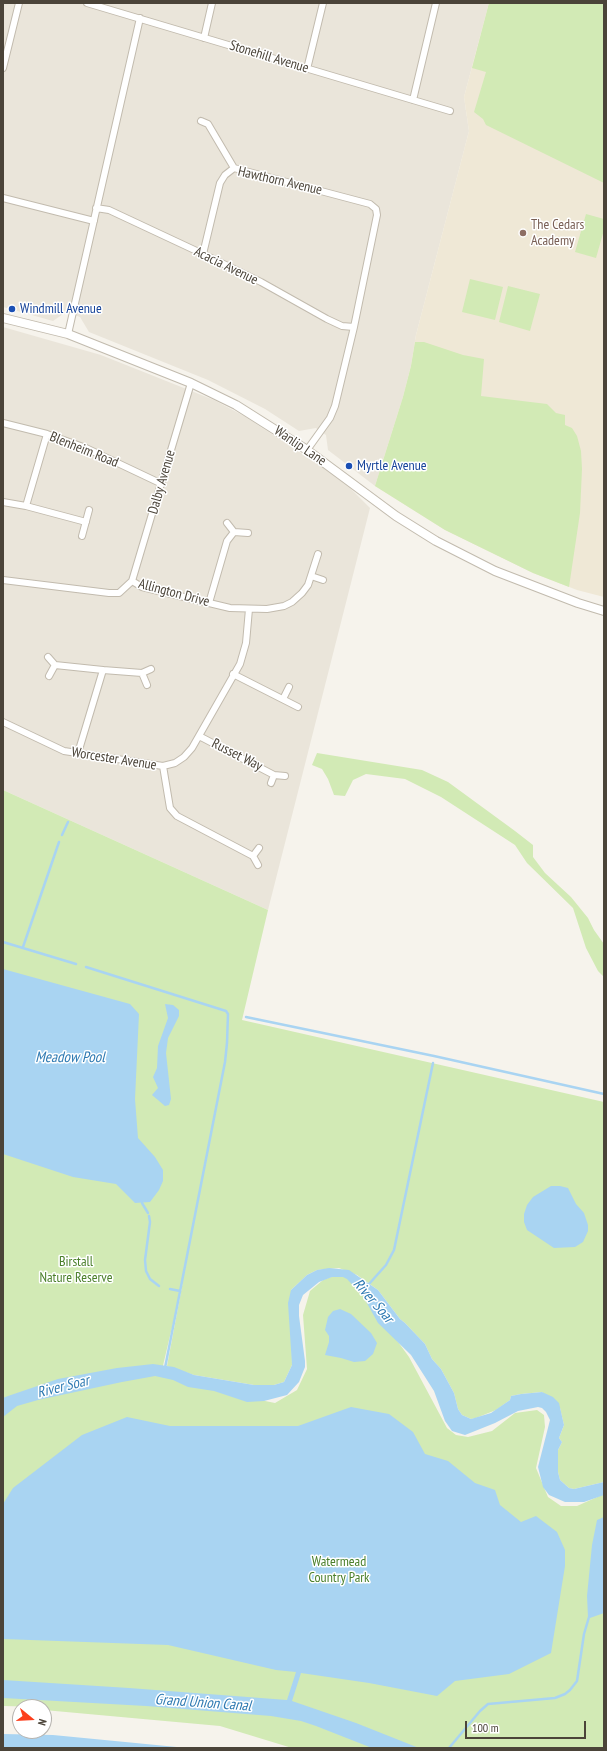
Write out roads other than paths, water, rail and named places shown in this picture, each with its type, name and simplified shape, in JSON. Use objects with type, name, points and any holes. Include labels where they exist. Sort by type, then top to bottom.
[{"type":"street","points":[[3,68],[19,3]]},
{"type":"street","name":"Stonehill Avenue","points":[[87,3],[104,5],[204,38],[450,111]]},
{"type":"street","points":[[204,38],[212,3]]},
{"type":"street","points":[[307,69],[323,3]]},
{"type":"street","points":[[413,100],[436,3]]},
{"type":"street","points":[[68,334],[140,18]]},
{"type":"street","points":[[201,121],[211,124],[234,168]]},
{"type":"street","name":"Hawthorn Avenue","points":[[203,254],[220,183],[225,175],[234,168],[370,204],[376,209],[377,215],[354,327]]},
{"type":"street","points":[[3,198],[94,221]]},
{"type":"street","name":"Acacia Avenue","points":[[96,208],[109,210],[203,254],[261,282],[342,326],[354,327]]},
{"type":"street","name":"Wanlip Lane","points":[[3,318],[68,334],[191,383],[236,405],[307,450],[396,516],[447,547],[495,570],[578,603],[604,611]]},
{"type":"street","points":[[307,450],[330,418],[335,406],[354,327]]},
{"type":"street","name":"Dalby Avenue","points":[[132,581],[191,383]]},
{"type":"street","name":"Blenheim Road","points":[[3,423],[47,434],[86,448],[162,484]]},
{"type":"street","points":[[26,506],[47,434]]},
{"type":"street","points":[[3,502],[26,506],[86,522]]},
{"type":"street","points":[[82,536],[89,510]]},
{"type":"street","points":[[227,523],[234,532],[248,533]]},
{"type":"street","points":[[209,603],[227,541],[234,532]]},
{"type":"street","name":"Allington Drive","points":[[3,580],[110,593],[119,592],[132,581],[142,587],[209,603],[249,609],[284,606],[292,602],[308,585],[318,554]]},
{"type":"street","points":[[311,576],[323,580]]},
{"type":"street","name":"Worcester Avenue","points":[[3,722],[56,748],[78,753],[163,766],[175,763],[184,757],[192,748],[240,664],[249,626],[249,609]]},
{"type":"street","points":[[48,657],[55,665],[142,673],[151,670]]},
{"type":"street","points":[[49,676],[55,665]]},
{"type":"street","points":[[78,753],[103,670]]},
{"type":"street","points":[[142,673],[147,685]]},
{"type":"street","points":[[233,674],[298,707]]},
{"type":"street","points":[[283,699],[289,688]]},
{"type":"street","name":"Russet Way","points":[[199,736],[274,775],[285,776]]},
{"type":"street","points":[[163,766],[170,808],[176,816],[253,856],[258,865]]},
{"type":"street","name":"Russet Way","points":[[271,784],[274,775]]},
{"type":"street","points":[[253,856],[259,848]]},
{"type":"water","name":"Meadow Pool","points":[[3,969],[130,1004],[139,1014],[135,1099],[138,1138],[155,1157],[163,1170],[163,1181],[159,1190],[150,1202],[135,1203],[116,1184],[73,1177],[3,1154]]},
{"type":"water","points":[[165,1004],[173,1005],[179,1010],[179,1016],[168,1038],[166,1053],[171,1099],[169,1105],[165,1106],[152,1095],[158,1088],[153,1077],[157,1068],[158,1046],[168,1018]]},
{"type":"water","points":[[551,1186],[568,1188],[576,1204],[584,1213],[588,1225],[588,1231],[583,1242],[575,1247],[554,1248],[527,1230],[524,1222],[524,1214],[527,1205],[533,1197]]},
{"type":"water","name":"River Soar","points":[[329,1268],[349,1270],[378,1290],[400,1319],[425,1344],[432,1359],[441,1369],[454,1393],[458,1409],[462,1415],[471,1419],[491,1413],[510,1400],[511,1396],[521,1394],[542,1392],[553,1397],[559,1403],[564,1425],[559,1438],[562,1442],[558,1450],[558,1472],[560,1480],[569,1488],[574,1489],[604,1482],[604,1495],[584,1502],[565,1502],[549,1495],[543,1487],[538,1467],[550,1420],[542,1408],[538,1407],[518,1411],[495,1423],[465,1435],[452,1431],[445,1421],[434,1391],[411,1355],[378,1323],[363,1296],[347,1279],[343,1277],[332,1277],[319,1282],[303,1295],[299,1305],[299,1316],[305,1367],[299,1382],[287,1395],[264,1401],[247,1402],[214,1391],[188,1387],[173,1380],[155,1376],[38,1400],[17,1406],[3,1417],[3,1398],[58,1379],[117,1368],[153,1364],[174,1367],[194,1375],[254,1385],[274,1385],[284,1382],[292,1365],[288,1303],[291,1290],[307,1275],[317,1270]]},
{"type":"water","points":[[340,1309],[351,1314],[371,1333],[377,1343],[373,1354],[365,1361],[354,1362],[325,1355],[329,1342],[329,1336],[325,1330],[328,1317],[333,1311]]},
{"type":"water","name":"Grand Union Canal","points":[[351,1407],[389,1414],[413,1432],[425,1454],[448,1461],[475,1483],[495,1490],[500,1505],[521,1522],[536,1516],[557,1532],[565,1550],[565,1566],[551,1653],[509,1674],[455,1681],[437,1696],[369,1683],[301,1673],[292,1701],[356,1723],[419,1748],[372,1748],[301,1721],[271,1716],[146,1706],[52,1701],[52,1699],[3,1698],[3,1680],[287,1700],[296,1672],[276,1670],[168,1645],[3,1639],[3,1504],[13,1488],[82,1435],[127,1417],[170,1426],[298,1426]]},
{"type":"water","points":[[604,1517],[604,1613],[590,1618],[588,1617],[587,1596],[592,1545],[597,1520]]},
{"type":"water","points":[[3,1734],[12,1734],[12,1739],[52,1739],[53,1735],[187,1748],[3,1748]]},
{"type":"waterway","points":[[62,835],[68,822]]},
{"type":"waterway","points":[[23,947],[59,842]]},
{"type":"waterway","points":[[3,942],[76,964]]},
{"type":"waterway","points":[[86,967],[226,1011],[228,1014],[225,1062],[165,1368]]},
{"type":"waterway","points":[[246,1017],[434,1056],[604,1094]]},
{"type":"waterway","name":"River Soar","points":[[369,1284],[386,1265],[394,1250],[433,1063]]},
{"type":"waterway","points":[[142,1203],[148,1213]]},
{"type":"waterway","points":[[149,1216],[150,1222],[145,1260],[146,1271],[150,1279],[159,1286]]},
{"type":"waterway","points":[[170,1289],[180,1291]]},
{"type":"waterway","points":[[449,1748],[480,1711],[488,1704],[555,1698],[570,1690],[577,1681],[584,1634],[589,1617]]},
{"type":"place","name":"The Cedars Academy","points":[[523,233]]},
{"type":"place","name":"Windmill Avenue","points":[[12,309]]},
{"type":"place","name":"Myrtle Avenue","points":[[349,466]]},
{"type":"park label","name":"Birstall Nature Reserve","points":[[76,1270]]},
{"type":"park label","name":"Watermead Country Park","points":[[339,1570]]}]
